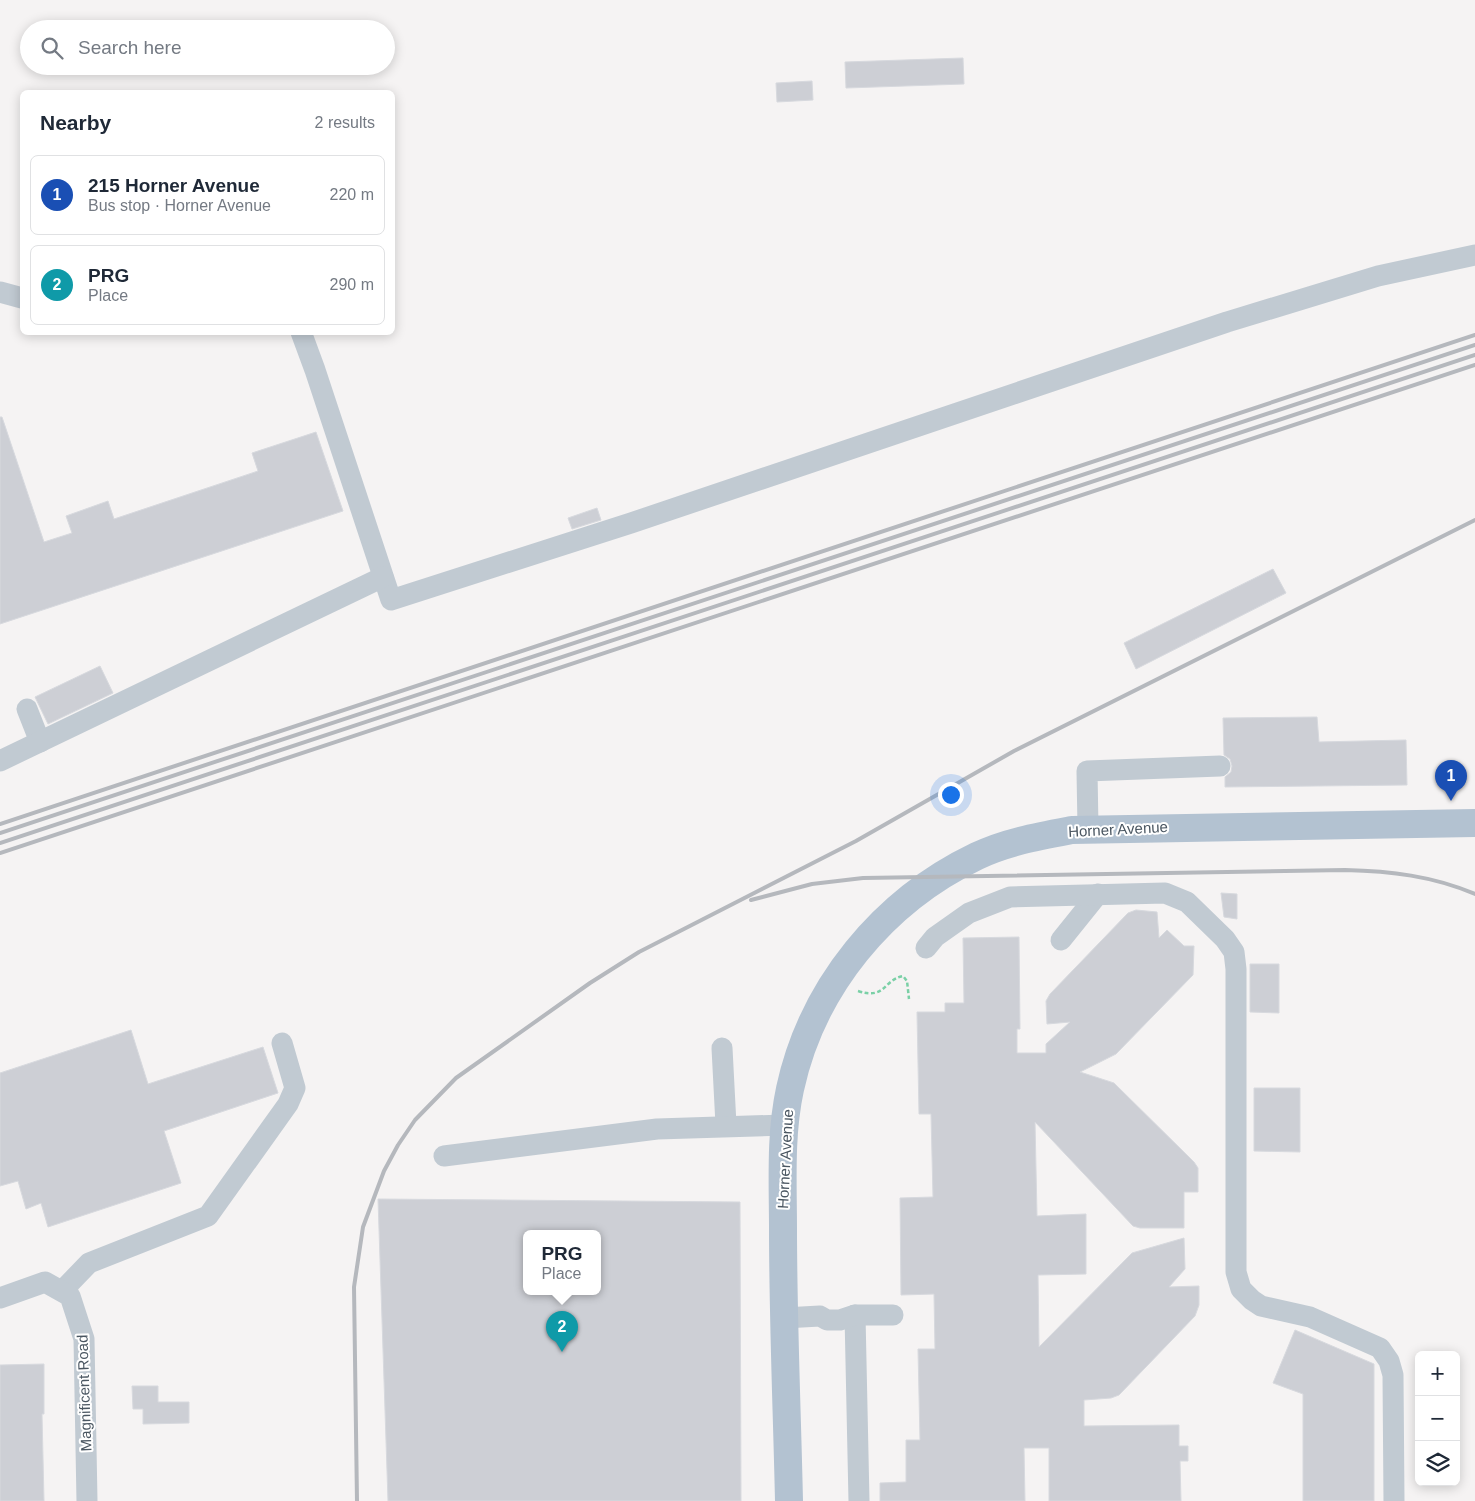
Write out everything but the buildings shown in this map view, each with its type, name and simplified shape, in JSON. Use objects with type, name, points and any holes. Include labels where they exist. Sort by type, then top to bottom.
[{"type":"main road","name":"Horner Avenue","points":[[789,1501],[784,1318],[784,1125],[790,1089],[808,1031],[825,997],[846,965],[891,913],[915,893],[978,856],[1012,843],[1046,834],[1088,828],[1475,823]]},
{"type":"street","points":[[302,335],[391,600],[659,514],[1228,322],[1378,276],[1475,255]]},
{"type":"street","points":[[0,292],[20,297]]},
{"type":"street","points":[[0,761],[383,577]]},
{"type":"street","points":[[27,709],[40,742]]},
{"type":"street","points":[[1088,828],[1087,771],[1220,766]]},
{"type":"street","points":[[926,948],[934,937],[969,913],[1010,897],[1098,894],[1165,893],[1187,902],[1225,939],[1234,952],[1236,1272],[1240,1289],[1261,1306],[1310,1317],[1380,1348],[1389,1361],[1393,1375],[1394,1501]]},
{"type":"street","points":[[1061,940],[1098,894]]},
{"type":"street","points":[[0,1298],[45,1282],[63,1290],[88,1263],[208,1216],[288,1104],[295,1088],[282,1043]]},
{"type":"street","points":[[722,1048],[726,1126]]},
{"type":"street","points":[[444,1156],[657,1129],[784,1125]]},
{"type":"street","name":"Magnificent Road","points":[[63,1290],[70,1296],[84,1339],[87,1501]]},
{"type":"street","points":[[853,1315],[859,1501]]},
{"type":"street","points":[[784,1318],[820,1316],[827,1320],[840,1320],[853,1315],[893,1315]]},
{"type":"path","points":[[858,991],[875,994],[884,990],[894,978],[903,976],[907,981],[909,999]]},
{"type":"railway","points":[[0,824],[1475,335]]},
{"type":"railway","points":[[0,833],[1475,345]]},
{"type":"railway","points":[[0,843],[1475,355]]},
{"type":"railway","points":[[0,853],[1475,365]]},
{"type":"railway","points":[[357,1501],[354,1287],[363,1227],[384,1171],[398,1145],[415,1120],[456,1078],[590,983],[639,952],[856,841],[1014,751],[1475,520]]},
{"type":"railway","points":[[751,900],[812,884],[863,878],[1345,870],[1411,876],[1443,883],[1475,894]]},
{"type":"place","name":"215 Horner Avenue","points":[[1451,801]]},
{"type":"place","name":"PRG","points":[[562,1352]]}]
